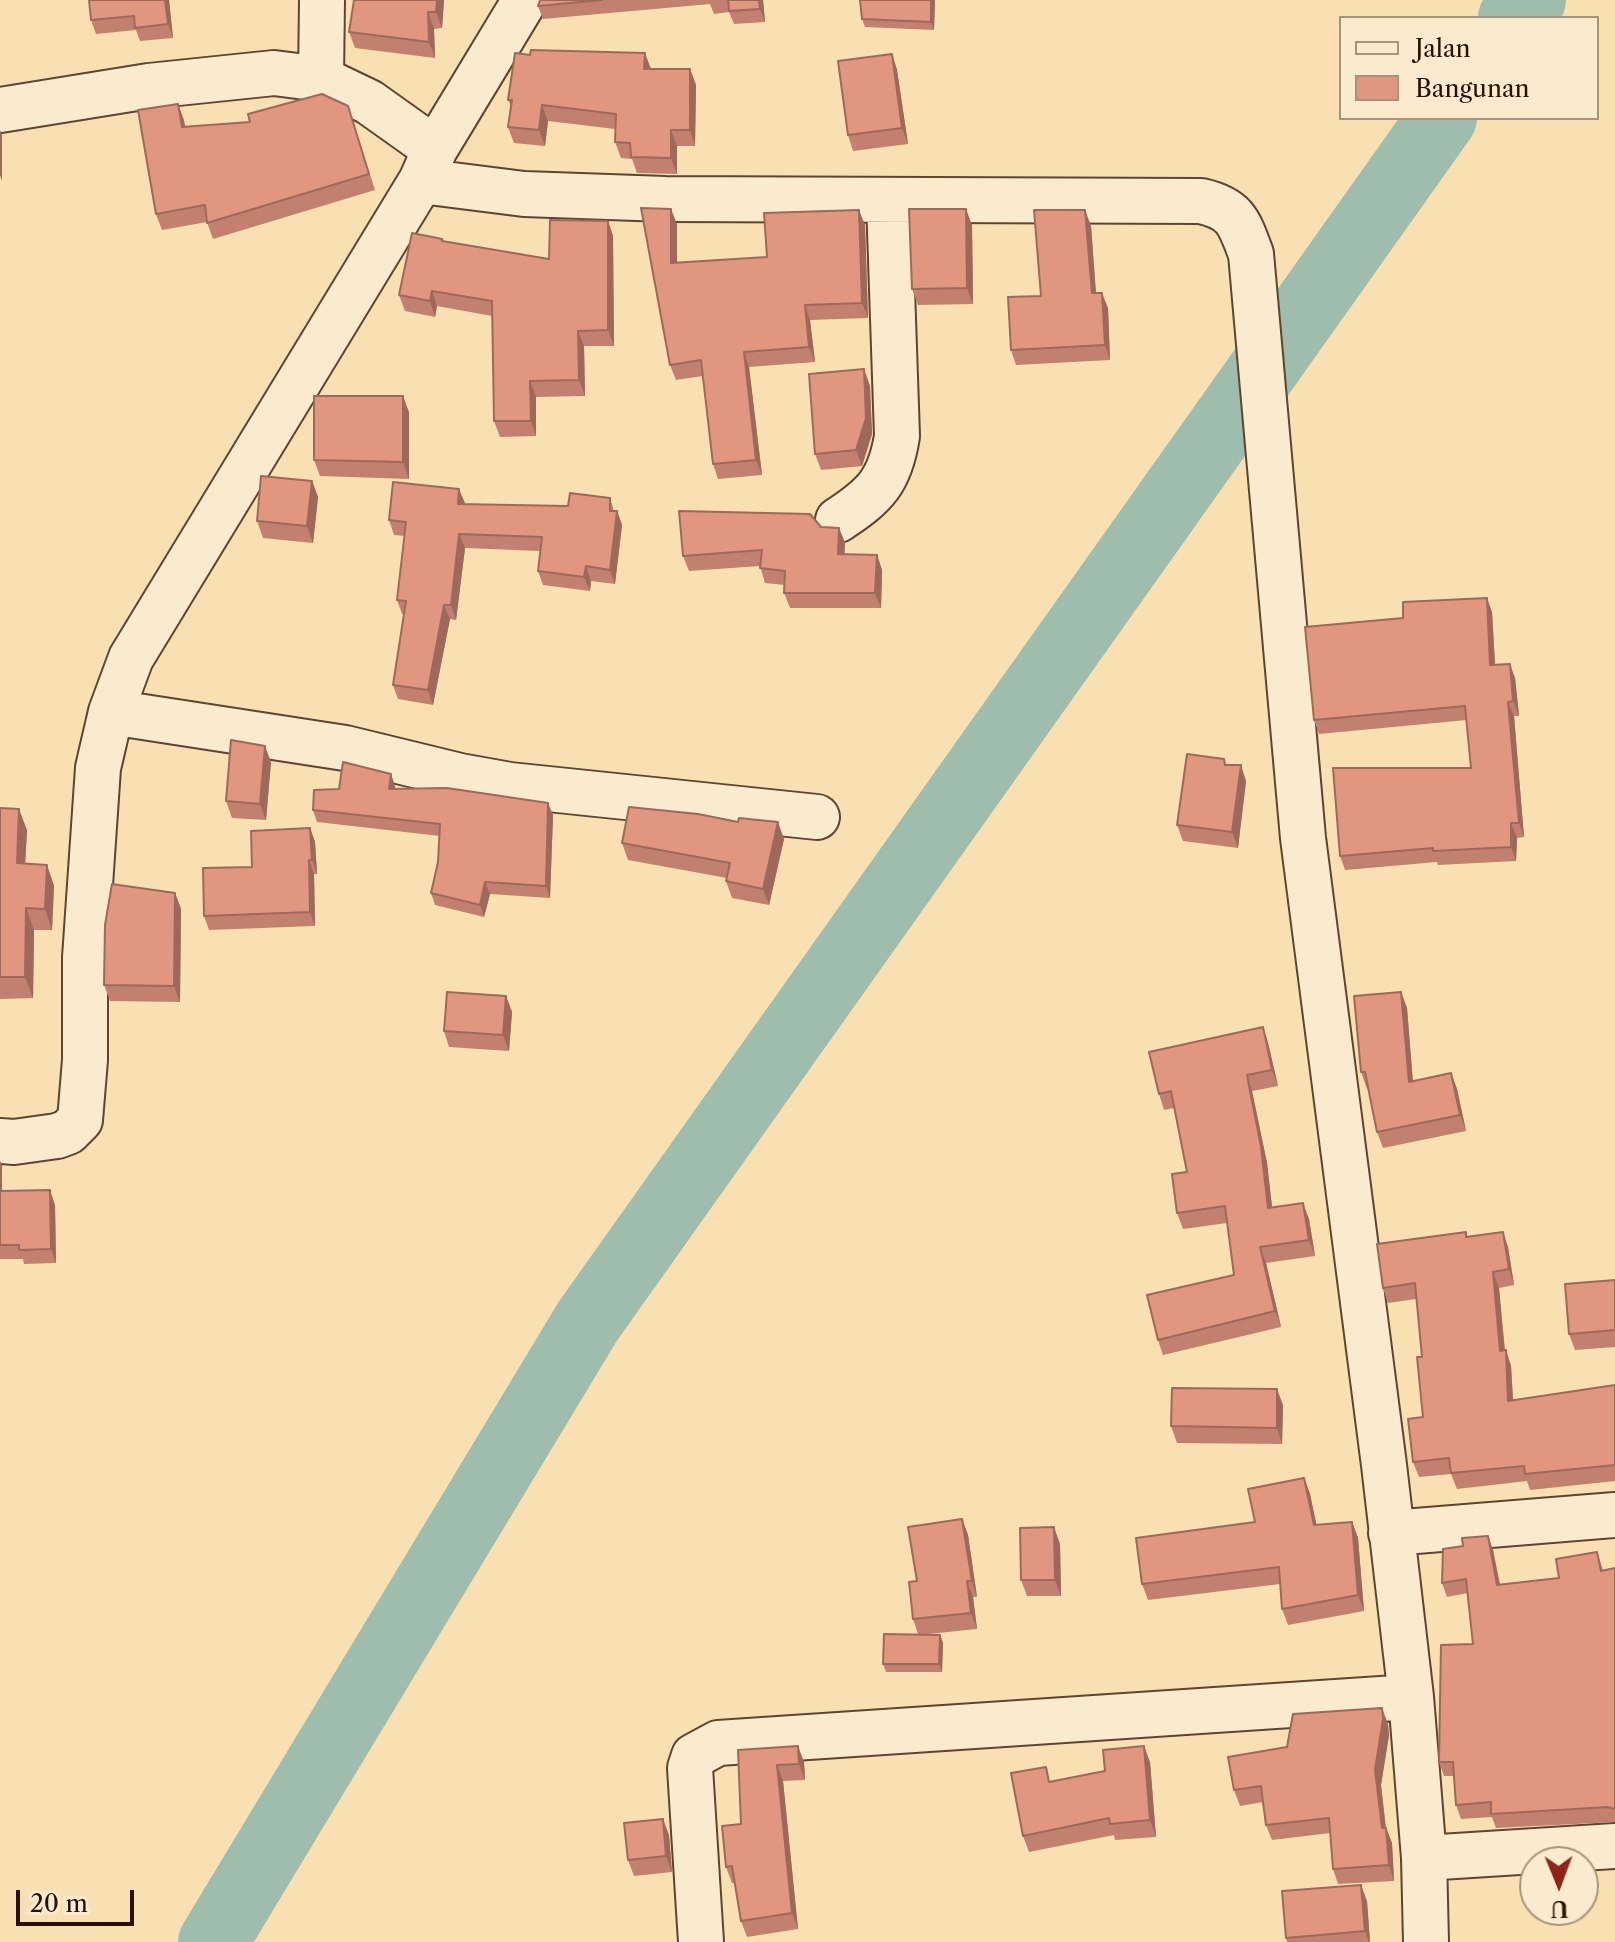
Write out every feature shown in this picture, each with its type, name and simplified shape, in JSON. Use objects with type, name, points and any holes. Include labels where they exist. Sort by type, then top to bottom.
[{"type":"street","points":[[321,79],[322,0]]},
{"type":"street","points":[[0,1141],[57,1136],[68,1132],[80,1120],[85,1060],[85,958],[98,768],[111,712],[131,658],[525,0]]},
{"type":"street","points":[[0,110],[149,86],[274,73],[321,79],[369,102],[428,165],[524,194],[729,201],[1201,201],[1222,206],[1239,223],[1251,254],[1303,838],[1411,1697],[1424,1858],[1426,1942]]},
{"type":"street","points":[[838,520],[860,506],[882,485],[893,462],[897,436],[889,201]]},
{"type":"street","points":[[111,712],[345,748],[510,785],[817,817]]},
{"type":"street","points":[[1391,1533],[1615,1515]]},
{"type":"street","points":[[701,1942],[690,1768],[694,1756],[718,1743],[1411,1697]]},
{"type":"street","points":[[1424,1858],[1615,1846]]},
{"type":"building","points":[[89,0],[165,0],[168,24],[135,28],[134,16],[91,20]]},
{"type":"building","points":[[354,0],[437,0],[436,12],[428,12],[429,42],[349,32]]},
{"type":"building","points":[[540,0],[602,0],[538,6]]},
{"type":"building","points":[[728,0],[759,0],[760,9],[729,11]]},
{"type":"building","points":[[860,0],[931,0],[931,22],[862,19]]},
{"type":"building","points":[[531,50],[645,53],[644,69],[690,69],[690,130],[671,130],[671,158],[631,157],[630,143],[615,142],[616,114],[542,105],[539,130],[508,127],[512,100],[508,100],[515,53],[530,55]]},
{"type":"building","points":[[892,54],[902,128],[848,135],[838,61]]},
{"type":"building","points":[[322,94],[348,106],[369,174],[207,223],[205,205],[156,214],[138,110],[178,104],[182,127],[250,122],[248,114]]},
{"type":"building","points":[[641,208],[671,209],[671,263],[767,257],[764,213],[859,210],[862,303],[805,305],[809,347],[744,352],[756,460],[713,464],[701,360],[670,365]]},
{"type":"building","points":[[909,209],[966,209],[967,288],[912,289]]},
{"type":"building","points":[[1034,210],[1085,210],[1092,293],[1102,293],[1105,345],[1011,350],[1008,297],[1041,296]]},
{"type":"building","points":[[550,220],[608,221],[608,330],[578,331],[579,380],[530,381],[531,421],[494,421],[492,301],[432,291],[430,301],[399,295],[412,233],[549,259]]},
{"type":"building","points":[[864,369],[866,418],[856,450],[815,454],[809,374]]},
{"type":"building","points":[[314,396],[403,396],[403,462],[314,460]]},
{"type":"building","points":[[261,476],[312,481],[307,526],[257,521]]},
{"type":"building","points":[[393,482],[459,489],[458,504],[568,506],[570,493],[610,498],[610,511],[617,511],[610,570],[586,566],[584,577],[538,571],[542,537],[459,534],[451,605],[444,605],[428,690],[393,685],[406,601],[397,600],[406,522],[389,520]]},
{"type":"building","points":[[679,511],[810,514],[821,527],[839,528],[838,554],[877,555],[875,593],[784,593],[785,571],[760,568],[762,550],[683,556]]},
{"type":"building","points":[[1487,598],[1490,665],[1510,664],[1513,701],[1508,702],[1519,823],[1511,823],[1511,847],[1433,851],[1433,848],[1340,856],[1333,768],[1471,768],[1465,706],[1314,720],[1305,627],[1403,618],[1403,602]]},
{"type":"building","points":[[231,740],[265,746],[260,804],[226,801]]},
{"type":"building","points":[[1187,754],[1224,759],[1225,765],[1241,765],[1232,832],[1177,825]]},
{"type":"building","points":[[343,762],[391,774],[389,789],[447,788],[548,803],[546,886],[485,882],[480,905],[431,893],[438,862],[440,824],[313,810],[314,790],[339,789]]},
{"type":"building","points":[[629,807],[698,814],[738,822],[739,818],[778,822],[763,889],[726,881],[730,863],[622,843]]},
{"type":"building","points":[[0,808],[19,809],[17,863],[47,865],[45,909],[26,908],[25,977],[0,977]]},
{"type":"building","points":[[310,828],[310,912],[204,916],[203,868],[252,867],[251,831]]},
{"type":"building","points":[[112,884],[175,893],[174,986],[104,985],[105,925]]},
{"type":"building","points":[[447,992],[506,996],[503,1035],[444,1031]]},
{"type":"building","points":[[1401,992],[1409,1082],[1451,1073],[1460,1115],[1377,1132],[1365,1072],[1361,1072],[1354,996]]},
{"type":"building","points":[[1263,1027],[1272,1070],[1247,1075],[1261,1147],[1268,1208],[1303,1203],[1309,1240],[1260,1247],[1275,1311],[1158,1340],[1147,1295],[1234,1275],[1225,1206],[1177,1213],[1172,1174],[1187,1172],[1171,1091],[1159,1094],[1149,1052]]},
{"type":"building","points":[[50,1190],[51,1249],[19,1250],[19,1245],[0,1245],[0,1191]]},
{"type":"building","points":[[1466,1232],[1466,1237],[1503,1232],[1509,1269],[1493,1272],[1500,1351],[1506,1350],[1508,1401],[1615,1385],[1615,1465],[1525,1474],[1524,1466],[1451,1473],[1449,1458],[1413,1462],[1408,1419],[1423,1417],[1417,1357],[1422,1357],[1415,1283],[1383,1288],[1377,1244]]},
{"type":"building","points":[[1615,1280],[1615,1330],[1569,1334],[1565,1284]]},
{"type":"building","points":[[1172,1388],[1277,1389],[1277,1428],[1171,1426]]},
{"type":"building","points":[[1304,1478],[1314,1525],[1352,1522],[1358,1595],[1282,1609],[1279,1567],[1142,1584],[1136,1538],[1255,1522],[1248,1489]]},
{"type":"building","points":[[962,1519],[972,1581],[967,1581],[971,1613],[913,1619],[909,1582],[917,1581],[908,1527]]},
{"type":"building","points":[[1054,1527],[1055,1580],[1021,1580],[1020,1528]]},
{"type":"building","points":[[1488,1536],[1497,1585],[1559,1578],[1556,1559],[1597,1552],[1601,1571],[1615,1568],[1615,1809],[1491,1814],[1491,1802],[1456,1805],[1453,1762],[1439,1762],[1441,1645],[1473,1644],[1466,1579],[1442,1583],[1443,1549],[1463,1546],[1462,1538]]},
{"type":"building","points":[[884,1634],[940,1635],[939,1664],[883,1664]]},
{"type":"building","points":[[1382,1708],[1375,1770],[1382,1828],[1386,1828],[1389,1865],[1333,1869],[1329,1818],[1266,1825],[1261,1786],[1234,1790],[1228,1757],[1287,1747],[1293,1714]]},
{"type":"building","points":[[798,1746],[799,1764],[777,1765],[792,1913],[741,1921],[732,1866],[726,1867],[722,1826],[741,1824],[738,1750]]},
{"type":"building","points":[[1144,1746],[1150,1820],[1110,1824],[1109,1818],[1023,1836],[1011,1773],[1046,1767],[1049,1782],[1105,1771],[1103,1750]]},
{"type":"building","points":[[663,1819],[666,1856],[628,1860],[624,1823]]},
{"type":"building","points":[[1361,1885],[1365,1931],[1286,1938],[1282,1891]]},
{"type":"waterway","points":[[1515,16],[1531,0]]},
{"type":"waterway","points":[[213,1942],[588,1321],[1441,120]]}]
